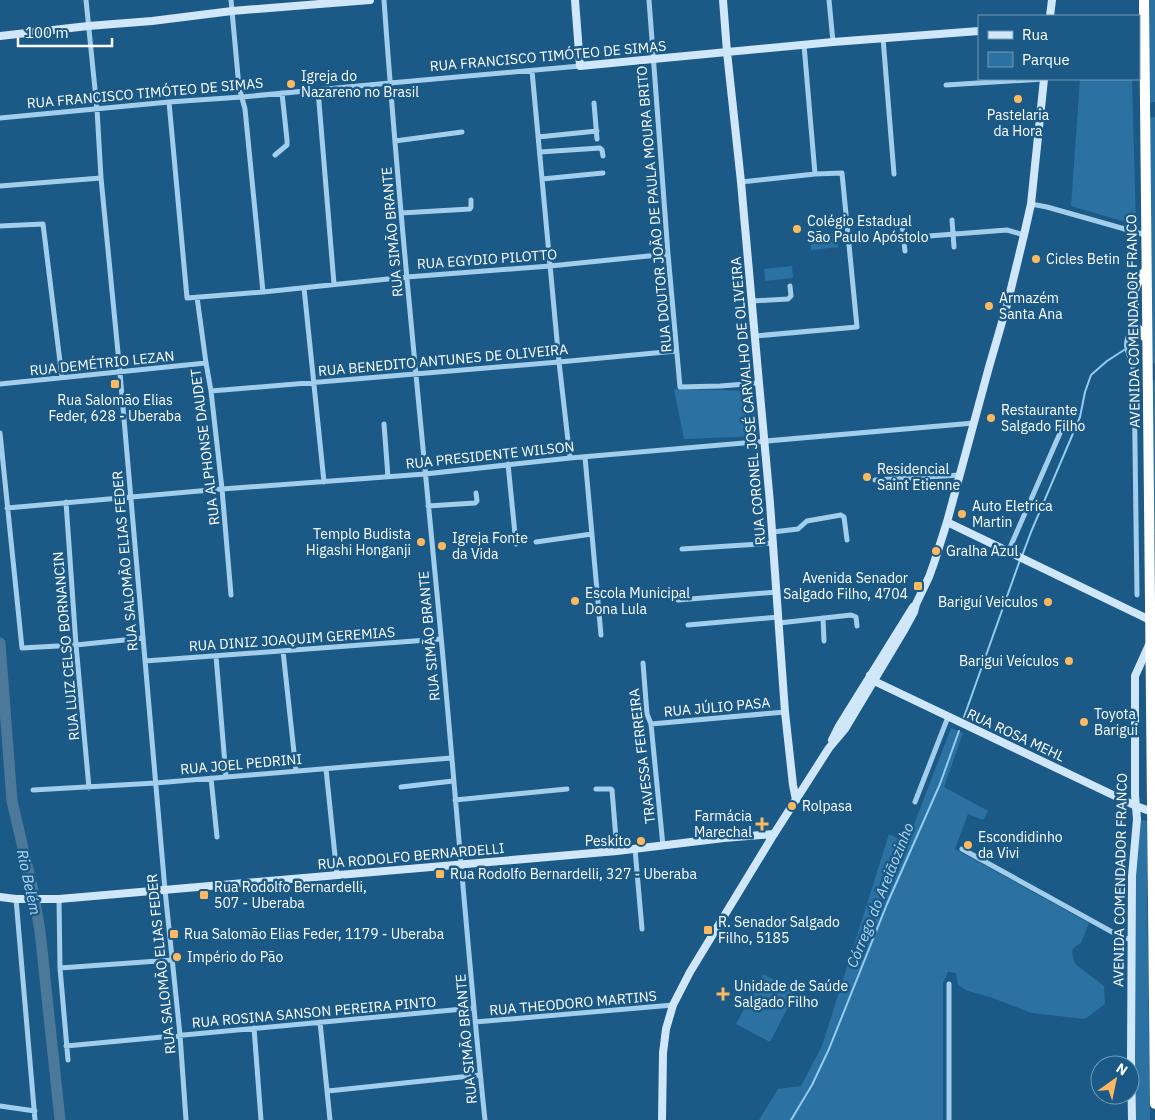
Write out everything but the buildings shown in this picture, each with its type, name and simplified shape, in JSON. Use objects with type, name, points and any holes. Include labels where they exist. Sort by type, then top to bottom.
[{"type":"highway","name":"AVENIDA COMENDADOR FRANCO","points":[[1144,0],[1147,338],[1151,372],[1152,621],[1150,643],[1155,1104]]},
{"type":"highway","points":[[1145,116],[1150,108],[1155,108]]},
{"type":"highway","points":[[1146,271],[1137,282],[1134,290],[1134,326],[1147,338]]},
{"type":"street","name":"RUA SALOMÃO ELIAS FEDER","points":[[86,0],[165,890],[180,1035],[186,1120]]},
{"type":"street","points":[[231,0],[240,87],[245,109],[263,292]]},
{"type":"street","points":[[0,36],[232,11],[370,0]]},
{"type":"street","name":"RUA SIMÃO BRANTE","points":[[384,0],[415,373],[485,1120]]},
{"type":"street","points":[[575,0],[580,66]]},
{"type":"street","name":"RUA DOUTOR JOÃO DE PAULA MOURA BRITO","points":[[649,0],[680,387],[759,383]]},
{"type":"street","name":"RUA CORONEL JOSÉ CARVALHO DE OLIVEIRA","points":[[723,0],[774,543],[785,712],[796,800]]},
{"type":"street","points":[[829,0],[833,42]]},
{"type":"street","points":[[1050,15],[1052,0]]},
{"type":"street","name":"RUA FRANCISCO TIMÓTEO DE SIMAS","points":[[0,118],[169,102],[282,94],[390,82],[532,71],[833,42],[978,31]]},
{"type":"street","points":[[884,38],[894,174]]},
{"type":"street","points":[[804,45],[815,174]]},
{"type":"street","points":[[532,71],[558,362],[570,458]]},
{"type":"street","points":[[946,86],[1030,80]]},
{"type":"street","points":[[662,1120],[663,1053],[672,1005],[774,834],[829,748],[845,729],[872,678],[914,612],[929,577],[947,522],[1007,305],[1024,235],[1031,204],[1044,80]]},
{"type":"street","points":[[318,90],[334,284]]},
{"type":"street","points":[[275,155],[287,145],[282,94]]},
{"type":"street","name":"RUA EGYDIO PILOTTO","points":[[169,102],[187,298],[668,254]]},
{"type":"street","points":[[594,103],[597,139]]},
{"type":"street","points":[[538,138],[596,131]]},
{"type":"street","points":[[395,140],[462,132]]},
{"type":"street","points":[[540,152],[600,148],[603,156]]},
{"type":"street","points":[[542,179],[602,173]]},
{"type":"street","points":[[741,182],[842,173],[857,327],[755,336]]},
{"type":"street","points":[[0,186],[101,178]]},
{"type":"street","points":[[401,213],[471,208],[471,200]]},
{"type":"street","points":[[1031,204],[1146,235]]},
{"type":"street","points":[[952,220],[954,247]]},
{"type":"street","points":[[0,226],[43,224],[62,378]]},
{"type":"street","points":[[902,224],[905,251]]},
{"type":"street","points":[[903,238],[1007,230],[1024,235]]},
{"type":"street","points":[[752,301],[788,298],[790,296],[790,286]]},
{"type":"street","points":[[304,288],[324,482]]},
{"type":"street","name":"RUA ALPHONSE DAUDET","points":[[197,297],[212,392],[231,595]]},
{"type":"street","name":"AVENIDA COMENDADOR FRANCO","points":[[1134,326],[1126,342],[1126,349],[1133,364],[1134,372],[1137,595]]},
{"type":"street","name":"RUA BENEDITO ANTUNES DE OLIVEIRA","points":[[212,392],[676,351]]},
{"type":"street","name":"RUA DEMÉTRIO LEZAN","points":[[0,384],[206,363]]},
{"type":"street","name":"RUA PRESIDENTE WILSON","points":[[7,508],[222,489],[425,474],[585,456],[974,423]]},
{"type":"street","points":[[384,424],[388,476]]},
{"type":"street","points":[[1008,552],[1064,424]]},
{"type":"street","points":[[0,433],[22,648],[143,638]]},
{"type":"street","points":[[585,456],[601,635]]},
{"type":"street","points":[[508,464],[516,544]]},
{"type":"street","points":[[875,480],[960,475]]},
{"type":"street","points":[[428,506],[476,503],[476,493]]},
{"type":"street","name":"RUA LUIZ CELSO BORNANCIN","points":[[66,502],[89,788]]},
{"type":"street","points":[[773,532],[798,529],[806,521],[841,515],[844,517],[847,540]]},
{"type":"street","points":[[947,522],[1152,621]]},
{"type":"street","points":[[536,542],[592,534]]},
{"type":"street","points":[[682,549],[774,543]]},
{"type":"street","points":[[678,600],[777,592]]},
{"type":"street","points":[[688,626],[854,615],[857,626]]},
{"type":"street","points":[[823,618],[824,640]]},
{"type":"street","name":"RUA DINIZ JOAQUIM GEREMIAS","points":[[145,661],[441,639]]},
{"type":"street","name":"AVENIDA COMENDADOR FRANCO","points":[[1132,1120],[1132,876],[1137,830],[1135,676],[1150,643]]},
{"type":"street","points":[[283,651],[296,771]]},
{"type":"street","points":[[216,656],[226,777]]},
{"type":"street","name":"TRAVESSA FERREIRA","points":[[643,663],[663,846]]},
{"type":"street","name":"RUA ROSA MEHL","points":[[872,678],[1153,813]]},
{"type":"street","name":"RUA JÚLIO PASA","points":[[651,724],[785,712]]},
{"type":"street","points":[[915,802],[948,716]]},
{"type":"street","name":"RUA JOEL PEDRINI","points":[[33,790],[156,783],[451,758]]},
{"type":"street","points":[[326,768],[337,875]]},
{"type":"street","points":[[211,778],[217,838]]},
{"type":"street","points":[[401,787],[453,781]]},
{"type":"street","points":[[455,800],[566,789]]},
{"type":"street","points":[[596,789],[612,790],[617,851]]},
{"type":"street","name":"RUA RODOLFO BERNARDELLI","points":[[2,899],[55,899],[165,890],[617,851],[774,834]]},
{"type":"street","points":[[635,849],[642,929]]},
{"type":"street","points":[[962,849],[1123,938],[1132,939]]},
{"type":"street","points":[[0,892],[2,899]]},
{"type":"street","points":[[20,899],[36,1120]]},
{"type":"street","points":[[55,899],[68,1060]]},
{"type":"street","points":[[60,968],[172,960]]},
{"type":"street","points":[[949,984],[949,1120]]},
{"type":"street","name":"RUA THEODORO MARTINS","points":[[475,1022],[672,1005]]},
{"type":"street","name":"RUA ROSINA SANSON PEREIRA PINTO","points":[[66,1046],[474,1008]]},
{"type":"street","points":[[320,1022],[330,1120]]},
{"type":"street","points":[[254,1028],[261,1120]]},
{"type":"street","points":[[328,1091],[480,1075]]},
{"type":"street","points":[[0,1106],[35,1112]]},
{"type":"street","points":[[949,1112],[955,1120]]},
{"type":"green space","points":[[1147,0],[1155,0],[1155,102],[1150,103]]},
{"type":"green space","points":[[1080,80],[1132,80],[1136,225],[1071,206]]},
{"type":"green space","points":[[1155,117],[1155,363],[1152,364],[1150,118]]},
{"type":"green space","points":[[836,233],[838,247],[811,250],[810,236]]},
{"type":"green space","points":[[792,266],[793,278],[765,281],[764,269]]},
{"type":"green space","points":[[1155,380],[1155,535],[1152,382]]},
{"type":"green space","points":[[674,389],[753,391],[758,436],[684,439]]},
{"type":"green space","points":[[951,728],[963,733],[944,787],[988,811],[983,820],[968,814],[955,849],[1089,923],[1081,943],[1073,949],[1072,954],[1075,964],[1104,986],[1105,1004],[1085,1019],[1032,1013],[968,991],[958,985],[956,973],[948,972],[943,983],[943,1120],[759,1120],[778,1089],[801,1086],[822,1046],[889,834],[907,843]]},
{"type":"green space","points":[[1140,820],[1148,821],[1150,1120],[1135,1120],[1135,1105],[1140,1105],[1140,1055],[1134,1055],[1134,887]]},
{"type":"green space","points":[[763,974],[796,992],[770,1042],[736,1024]]},
{"type":"waterway","name":"Córrego do Areiãozinho","points":[[1022,556],[1080,417],[1091,375],[1124,350]]},
{"type":"waterway","name":"Córrego do Areiãozinho","points":[[964,717],[1020,560]]},
{"type":"waterway","name":"Rio Belém","points":[[0,643],[12,801],[33,891],[40,931],[60,1120]]},
{"type":"waterway","name":"Córrego do Areiãozinho","points":[[791,1120],[812,1085],[829,1049],[887,904],[940,784],[959,731]]},
{"type":"place","name":"Igreja do Nazareno no Brasil","points":[[291,84]]},
{"type":"place","name":"Pastelaria da Hora","points":[[1018,99]]},
{"type":"place","name":"Colégio Estadual São Paulo Apóstolo","points":[[797,229]]},
{"type":"place","name":"Cicles Betin","points":[[1036,259]]},
{"type":"place","name":"Armazém Santa Ana","points":[[989,306]]},
{"type":"place","name":"Rua Salomão Elias Feder, 628 - Uberaba","points":[[115,384]]},
{"type":"place","name":"Restaurante Salgado Filho","points":[[991,418]]},
{"type":"place","name":"Residencial Saint Etienne","points":[[867,477]]},
{"type":"place","name":"Auto Eletrica Martin","points":[[962,514]]},
{"type":"place","name":"Templo Budista Higashi Honganji","points":[[421,542]]},
{"type":"place","name":"Igreja Fonte da Vida","points":[[442,546]]},
{"type":"place","name":"Gralha Azul","points":[[936,551]]},
{"type":"place","name":"Avenida Senador Salgado Filho, 4704","points":[[918,586]]},
{"type":"place","name":"Escola Municipal Dona Lula","points":[[575,601]]},
{"type":"place","name":"Bariguí Veiculos","points":[[1048,602]]},
{"type":"place","name":"Barigui Veículos","points":[[1069,661]]},
{"type":"place","name":"Toyota Barigui","points":[[1084,722]]},
{"type":"place","name":"Rolpasa","points":[[792,806]]},
{"type":"place","name":"Farmácia Marechal","points":[[762,824]]},
{"type":"place","name":"Peskito","points":[[641,841]]},
{"type":"place","name":"Escondidinho da Vivi","points":[[968,845]]},
{"type":"place","name":"Rua Rodolfo Bernardelli, 327 - Uberaba","points":[[440,874]]},
{"type":"place","name":"Rua Rodolfo Bernardelli, 507 - Uberaba","points":[[204,895]]},
{"type":"place","name":"R. Senador Salgado Filho, 5185","points":[[708,930]]},
{"type":"place","name":"Rua Salomão Elias Feder, 1179 - Uberaba","points":[[174,934]]},
{"type":"place","name":"Império do Pão","points":[[177,957]]},
{"type":"place","name":"Unidade de Saúde Salgado Filho","points":[[723,994]]}]
